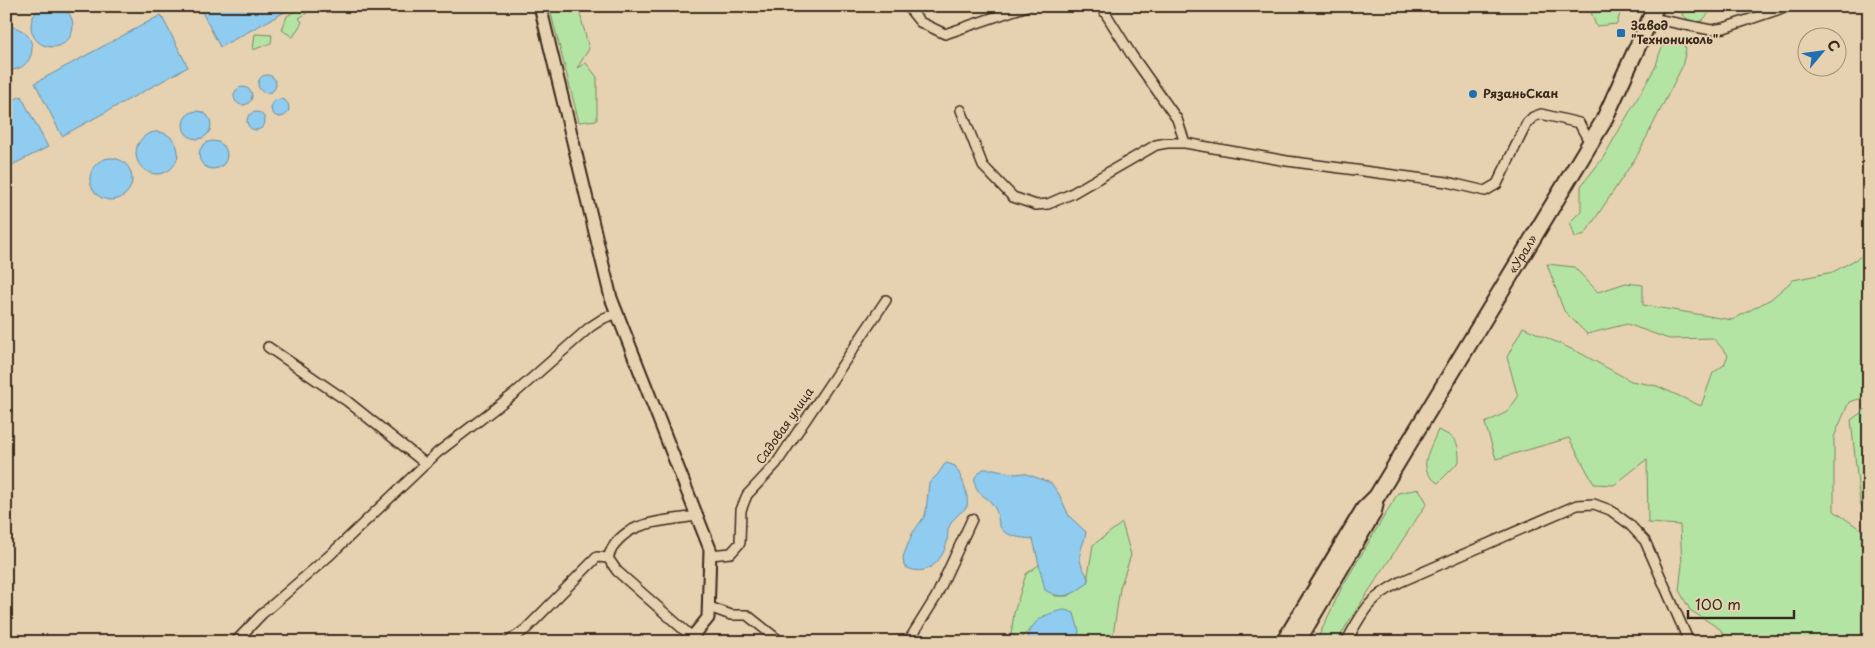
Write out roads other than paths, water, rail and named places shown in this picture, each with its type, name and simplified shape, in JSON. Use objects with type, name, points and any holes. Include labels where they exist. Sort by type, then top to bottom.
[{"type":"highway","name":"«Урал»","points":[[1284,642],[1364,509],[1377,496],[1603,122],[1654,12]]},
{"type":"highway","name":"«Урал»","points":[[1297,642],[1373,514],[1377,496]]},
{"type":"street","points":[[540,6],[612,298],[710,549],[708,618],[690,639],[617,571],[608,558]]},
{"type":"street","points":[[907,6],[920,22],[945,34],[1027,6]]},
{"type":"street","points":[[1101,6],[1130,54],[1177,119],[1185,144]]},
{"type":"street","points":[[1654,12],[1711,30],[1724,28],[1789,6]]},
{"type":"street","points":[[961,110],[983,166],[1014,197],[1036,205],[1048,204],[1071,194],[1156,145],[1168,143],[1185,144],[1287,161],[1415,177],[1485,191],[1497,184],[1527,123],[1533,117],[1541,114],[1579,123],[1590,143]]},
{"type":"street","name":"Садовая улица","points":[[710,555],[731,553],[740,543],[740,510],[748,495],[776,464],[886,300]]},
{"type":"street","points":[[235,642],[262,614],[330,555],[426,464],[515,393],[590,327],[604,318],[617,313]]},
{"type":"street","points":[[268,347],[347,400],[426,464]]},
{"type":"street","points":[[1346,642],[1366,608],[1381,592],[1577,505],[1594,504],[1610,510],[1629,524],[1645,541],[1690,642]]},
{"type":"street","points":[[608,558],[617,540],[641,525],[698,516]]},
{"type":"street","points":[[908,642],[936,597],[972,519]]},
{"type":"street","points":[[508,642],[526,629],[597,557],[608,558]]},
{"type":"street","points":[[708,604],[712,608],[731,615],[747,615],[777,640]]},
{"type":"water","points":[[56,5],[64,8],[70,14],[73,26],[70,38],[64,44],[48,47],[40,44],[34,38],[31,22],[34,14],[40,8]]},
{"type":"water","points":[[199,6],[296,6],[220,47]]},
{"type":"water","points":[[161,15],[188,67],[62,136],[35,83]]},
{"type":"water","points":[[13,27],[23,31],[29,37],[32,44],[32,52],[24,66],[6,70],[6,28]]},
{"type":"water","points":[[263,75],[271,75],[276,80],[274,91],[263,93],[258,88],[258,80]]},
{"type":"water","points":[[239,87],[247,87],[252,92],[250,103],[239,105],[234,100],[234,92]]},
{"type":"water","points":[[21,96],[48,147],[6,168],[6,104]]},
{"type":"water","points":[[276,99],[284,99],[289,104],[287,115],[276,117],[271,112],[271,104]]},
{"type":"water","points":[[197,111],[207,115],[211,125],[207,135],[197,139],[187,135],[183,125],[187,115]]},
{"type":"water","points":[[252,112],[260,112],[265,117],[263,128],[252,130],[247,125],[247,117]]},
{"type":"water","points":[[161,132],[169,135],[175,141],[178,153],[175,165],[169,171],[153,174],[145,171],[139,165],[136,149],[139,141],[145,135]]},
{"type":"water","points":[[213,141],[223,145],[227,155],[223,165],[213,169],[203,165],[199,155],[203,145]]},
{"type":"water","points":[[115,158],[123,161],[129,167],[132,179],[129,191],[123,197],[107,200],[99,197],[93,191],[90,175],[93,167],[99,161]]},
{"type":"water","points":[[947,463],[955,466],[962,480],[967,496],[967,507],[957,516],[948,529],[945,550],[936,562],[925,570],[911,570],[904,566],[903,557],[912,534],[924,517],[929,483]]},
{"type":"water","points":[[983,469],[994,469],[1015,474],[1024,473],[1051,483],[1059,494],[1069,516],[1086,532],[1080,560],[1087,575],[1088,583],[1077,591],[1063,596],[1045,590],[1033,539],[1013,536],[1004,532],[999,524],[994,507],[976,488],[975,477]]},
{"type":"water","points":[[1065,610],[1074,613],[1079,631],[1076,642],[1028,642],[1031,629],[1040,619],[1052,613]]},
{"type":"place","name":"Завод \"Технониколь\"","points":[[1621,33]]},
{"type":"place","name":"РязаньСкан","points":[[1473,94]]}]
